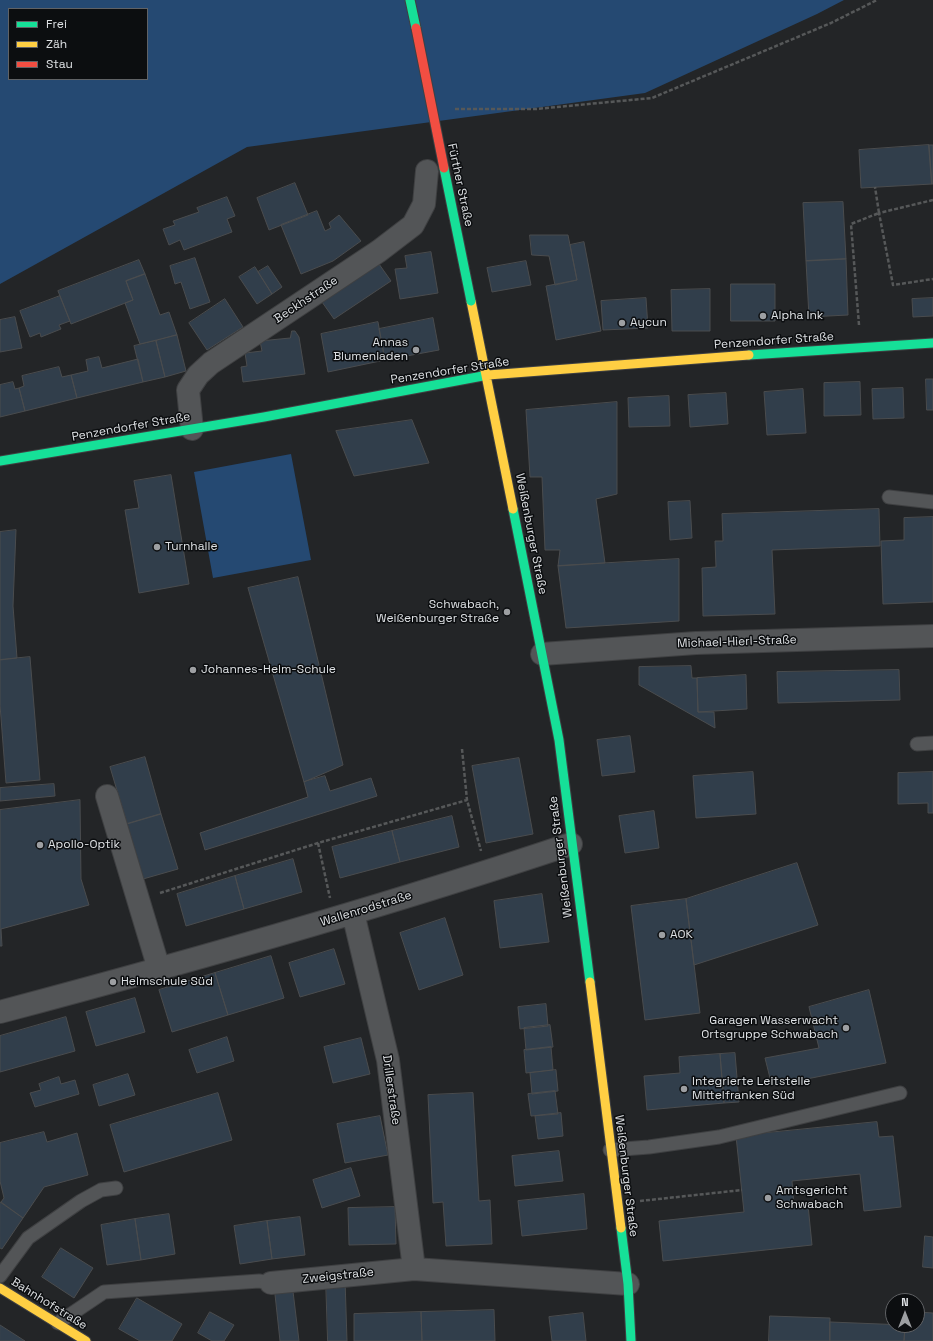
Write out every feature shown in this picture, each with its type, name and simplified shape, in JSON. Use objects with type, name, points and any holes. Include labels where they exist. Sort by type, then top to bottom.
[{"type":"main road","name":"Fürther Straße","points":[[410,0],[472,301],[485,375]]},
{"type":"main road","name":"Penzendorfer Straße","points":[[0,461],[192,428],[272,416],[485,375],[933,343]]},
{"type":"main road","name":"Weißenburger Straße","points":[[485,375],[502,447],[560,740],[571,844],[628,1284],[631,1341]]},
{"type":"main road","name":"Bahnhofstraße","points":[[0,1288],[86,1341]]},
{"type":"street","name":"Beckhstraße","points":[[192,428],[188,390],[198,375],[211,362],[379,251],[413,225],[424,204],[427,171]]},
{"type":"street","name":"Michael-Hierl-Straße","points":[[542,654],[696,643],[933,636]]},
{"type":"street","points":[[107,796],[159,969]]},
{"type":"street","name":"Wallenrodstraße","points":[[0,1012],[159,969],[344,916],[487,872],[571,844]]},
{"type":"street","name":"Drillerstraße","points":[[344,916],[388,1060],[414,1269]]},
{"type":"street","name":"Zweigstraße","points":[[271,1283],[414,1269],[628,1284]]},
{"type":"lane","points":[[889,498],[933,502]]},
{"type":"lane","points":[[917,744],[933,743]]},
{"type":"lane","points":[[610,1150],[649,1148],[719,1138],[900,1093]]},
{"type":"lane","points":[[0,1276],[28,1238],[81,1201],[101,1190],[116,1188]]},
{"type":"lane","name":"Zweigstraße","points":[[58,1323],[104,1292],[259,1281],[271,1283]]},
{"type":"path","points":[[452,109],[536,109],[652,98],[831,23],[877,0]]},
{"type":"path","points":[[875,187],[893,285],[933,279]]},
{"type":"path","points":[[861,348],[850,224],[879,213],[933,200]]},
{"type":"path","points":[[462,749],[467,800],[487,872]]},
{"type":"path","points":[[138,900],[318,843],[467,800]]},
{"type":"path","points":[[318,843],[344,916]]},
{"type":"path","points":[[617,1204],[742,1190]]},
{"type":"shaded area","points":[[0,0],[844,0],[817,14],[645,93],[247,147],[0,284]]},
{"type":"shaded area","points":[[291,454],[311,560],[213,578],[194,472]]},
{"type":"building","points":[[929,145],[932,184],[861,188],[859,150]]},
{"type":"building","points":[[929,145],[933,145],[933,184],[932,184]]},
{"type":"building","points":[[295,183],[308,215],[269,230],[257,198]]},
{"type":"building","points":[[227,197],[235,216],[227,219],[232,232],[184,250],[180,240],[169,245],[163,229],[175,225],[173,221],[199,212],[197,208]]},
{"type":"building","points":[[843,202],[846,259],[806,261],[803,203]]},
{"type":"building","points":[[317,211],[325,231],[331,228],[329,223],[339,215],[361,241],[333,261],[301,274],[281,225]]},
{"type":"building","points":[[530,235],[568,235],[577,280],[555,285],[549,256],[532,255]]},
{"type":"building","points":[[584,242],[601,331],[556,340],[546,286],[577,280],[570,245]]},
{"type":"building","points":[[431,252],[438,293],[400,299],[395,269],[407,268],[405,256]]},
{"type":"building","points":[[195,258],[210,302],[190,309],[181,282],[175,284],[170,266]]},
{"type":"building","points":[[846,259],[848,315],[809,317],[806,261]]},
{"type":"building","points":[[139,260],[145,274],[126,281],[133,300],[71,324],[58,291]]},
{"type":"building","points":[[526,261],[531,285],[492,292],[487,268]]},
{"type":"building","points":[[379,264],[391,281],[334,319],[322,302]]},
{"type":"building","points":[[268,266],[282,287],[272,294],[258,272]]},
{"type":"building","points":[[255,267],[272,294],[257,304],[239,277]]},
{"type":"building","points":[[145,274],[160,315],[169,312],[177,335],[140,344],[125,303],[133,300],[126,281]]},
{"type":"building","points":[[731,284],[775,284],[775,321],[731,321]]},
{"type":"building","points":[[710,289],[710,331],[672,331],[671,290]]},
{"type":"building","points":[[60,296],[70,321],[59,325],[61,329],[41,337],[40,333],[30,337],[20,311]]},
{"type":"building","points":[[646,298],[648,328],[603,330],[601,301]]},
{"type":"building","points":[[933,298],[933,316],[913,317],[912,299]]},
{"type":"building","points":[[225,299],[243,327],[207,350],[189,323]]},
{"type":"building","points":[[15,317],[22,348],[0,352],[0,320]]},
{"type":"building","points":[[433,318],[439,350],[385,360],[379,329]]},
{"type":"building","points":[[378,322],[385,360],[328,372],[321,334]]},
{"type":"building","points":[[292,331],[295,331],[299,337],[305,374],[243,382],[241,367],[247,366],[245,353],[262,351],[260,341],[290,338]]},
{"type":"building","points":[[177,335],[186,371],[165,377],[156,341]]},
{"type":"building","points":[[156,341],[165,377],[143,382],[134,346]]},
{"type":"building","points":[[99,357],[102,368],[138,359],[143,382],[77,398],[71,375],[88,371],[86,360]]},
{"type":"building","points":[[59,367],[62,377],[71,375],[77,398],[25,411],[19,388],[24,386],[22,376]]},
{"type":"building","points":[[926,379],[933,379],[933,410],[927,410]]},
{"type":"building","points":[[13,382],[15,389],[19,388],[25,411],[0,417],[0,385]]},
{"type":"building","points":[[860,382],[861,415],[824,416],[824,383]]},
{"type":"building","points":[[903,388],[904,418],[873,419],[872,389]]},
{"type":"building","points":[[803,389],[806,433],[767,435],[764,392]]},
{"type":"building","points":[[726,393],[728,424],[690,427],[688,395]]},
{"type":"building","points":[[669,396],[670,426],[629,427],[628,398]]},
{"type":"building","points":[[617,402],[617,494],[596,499],[605,563],[558,566],[560,550],[545,550],[542,477],[530,477],[526,410]]},
{"type":"building","points":[[412,420],[429,463],[354,476],[336,431]]},
{"type":"building","name":"Turnhalle","points":[[171,475],[189,584],[139,593],[125,510],[139,508],[134,481]]},
{"type":"building","points":[[690,501],[692,538],[670,540],[668,502]]},
{"type":"building","points":[[879,509],[880,546],[772,550],[775,614],[703,616],[702,568],[716,567],[715,541],[723,541],[722,514]]},
{"type":"building","points":[[933,517],[933,602],[883,604],[881,541],[904,540],[904,518]]},
{"type":"building","points":[[16,530],[13,606],[17,658],[0,660],[0,532]]},
{"type":"building","points":[[679,559],[679,621],[566,628],[558,566]]},
{"type":"building","points":[[298,577],[343,765],[304,782],[248,588]]},
{"type":"building","points":[[30,657],[40,780],[6,783],[0,705],[0,660]]},
{"type":"building","points":[[691,666],[692,678],[697,678],[698,712],[714,712],[715,728],[639,685],[639,667]]},
{"type":"building","points":[[899,670],[900,700],[778,703],[777,672]]},
{"type":"building","points":[[746,675],[747,709],[698,712],[697,678]]},
{"type":"building","points":[[630,736],[635,772],[602,776],[597,740]]},
{"type":"building","points":[[145,757],[161,814],[127,824],[110,767]]},
{"type":"building","points":[[519,758],[533,834],[486,843],[472,766]]},
{"type":"building","points":[[753,772],[756,814],[696,818],[693,776]]},
{"type":"building","points":[[933,772],[933,813],[928,813],[928,803],[898,804],[898,773]]},
{"type":"building","points":[[325,776],[330,791],[371,778],[377,796],[205,850],[200,833],[308,797],[304,782]]},
{"type":"building","points":[[54,784],[55,796],[0,801],[0,788]]},
{"type":"building","name":"Apollo-Optik","points":[[80,800],[81,879],[89,905],[1,929],[2,946],[0,946],[0,810]]},
{"type":"building","points":[[654,811],[659,848],[625,853],[619,816]]},
{"type":"building","points":[[161,814],[178,869],[143,879],[127,824]]},
{"type":"building","points":[[452,816],[459,847],[400,862],[392,831]]},
{"type":"building","points":[[392,831],[400,862],[340,878],[332,847]]},
{"type":"building","points":[[293,859],[302,892],[244,909],[235,876]]},
{"type":"building","points":[[797,863],[818,925],[694,965],[686,899]]},
{"type":"building","points":[[235,876],[244,909],[186,926],[177,894]]},
{"type":"building","points":[[542,894],[549,942],[500,948],[494,901]]},
{"type":"building","name":"AOK","points":[[686,899],[700,1013],[645,1020],[631,906]]},
{"type":"building","points":[[445,918],[463,975],[419,990],[400,933]]},
{"type":"building","points":[[334,949],[345,984],[300,997],[289,963]]},
{"type":"building","points":[[271,956],[284,998],[228,1015],[215,973]]},
{"type":"building","points":[[215,973],[228,1015],[172,1032],[159,990]]},
{"type":"building","name":"Garagen Wasserwacht Ortsgruppe Schwabach","points":[[869,990],[886,1063],[772,1086],[765,1058],[819,1048],[809,1007]]},
{"type":"building","points":[[135,998],[145,1032],[96,1046],[86,1012]]},
{"type":"building","points":[[546,1004],[548,1026],[520,1029],[518,1007]]},
{"type":"building","points":[[66,1017],[75,1051],[0,1072],[0,1036]]},
{"type":"building","points":[[550,1025],[553,1047],[526,1050],[524,1028]]},
{"type":"building","points":[[227,1037],[234,1061],[197,1073],[189,1050]]},
{"type":"building","points":[[361,1038],[370,1074],[333,1083],[324,1047]]},
{"type":"building","points":[[551,1047],[553,1070],[526,1073],[524,1050]]},
{"type":"building","points":[[735,1053],[739,1102],[724,1103],[720,1054]]},
{"type":"building","name":"Integrierte Leitstelle Mittelfranken Süd","points":[[720,1054],[724,1103],[647,1110],[644,1076],[680,1073],[679,1057]]},
{"type":"building","points":[[556,1070],[558,1091],[532,1094],[530,1073]]},
{"type":"building","points":[[128,1074],[135,1095],[99,1106],[93,1085]]},
{"type":"building","points":[[59,1077],[61,1084],[75,1080],[79,1094],[35,1107],[30,1093],[41,1090],[39,1084]]},
{"type":"building","points":[[555,1091],[558,1114],[531,1116],[528,1094]]},
{"type":"building","points":[[218,1093],[232,1140],[124,1172],[110,1125]]},
{"type":"building","points":[[473,1093],[479,1201],[490,1200],[492,1244],[446,1246],[443,1202],[433,1203],[428,1095]]},
{"type":"building","points":[[561,1113],[563,1136],[538,1139],[535,1116]]},
{"type":"building","points":[[380,1116],[388,1155],[345,1163],[337,1124]]},
{"type":"building","name":"Amtsgericht Schwabach","points":[[877,1122],[879,1137],[893,1136],[901,1207],[864,1211],[860,1174],[792,1181],[794,1206],[808,1205],[812,1245],[663,1261],[659,1221],[744,1212],[736,1136]]},
{"type":"building","points":[[44,1132],[47,1142],[77,1133],[88,1175],[44,1187],[23,1218],[1,1202],[4,1198],[0,1181],[0,1143]]},
{"type":"building","points":[[559,1151],[563,1181],[515,1186],[512,1156]]},
{"type":"building","points":[[351,1168],[360,1196],[322,1208],[313,1180]]},
{"type":"building","points":[[584,1194],[587,1229],[522,1236],[518,1201]]},
{"type":"building","points":[[0,1202],[23,1218],[2,1249],[0,1248]]},
{"type":"building","points":[[395,1207],[396,1244],[349,1245],[348,1208]]},
{"type":"building","points":[[169,1214],[175,1254],[141,1260],[135,1219]]},
{"type":"building","points":[[300,1217],[305,1255],[272,1259],[267,1221]]},
{"type":"building","points":[[135,1219],[141,1260],[107,1265],[101,1225]]},
{"type":"building","points":[[267,1221],[272,1259],[240,1264],[234,1226]]},
{"type":"building","points":[[925,1236],[933,1237],[933,1268],[923,1267]]},
{"type":"building","points":[[61,1248],[93,1268],[74,1298],[42,1277]]},
{"type":"building","points":[[326,1279],[345,1279],[347,1341],[328,1341]]},
{"type":"building","points":[[292,1283],[299,1341],[280,1341],[274,1285]]},
{"type":"building","points":[[137,1298],[182,1324],[172,1341],[140,1341],[119,1329]]},
{"type":"building","points":[[494,1310],[495,1341],[422,1341],[421,1312]]},
{"type":"building","points":[[210,1312],[234,1325],[224,1341],[212,1341],[198,1333]]},
{"type":"building","points":[[421,1312],[422,1341],[354,1341],[354,1314]]},
{"type":"building","points":[[925,1312],[933,1313],[933,1341],[904,1341],[904,1333],[925,1333]]},
{"type":"building","points":[[583,1313],[586,1341],[552,1341],[549,1317]]},
{"type":"building","points":[[770,1316],[830,1318],[830,1341],[769,1341]]},
{"type":"building","points":[[830,1322],[885,1324],[885,1333],[904,1333],[904,1341],[830,1341]]},
{"type":"building","points":[[0,1325],[25,1341],[0,1341]]},
{"type":"traffic: fast","points":[[410,0],[416,28]]},
{"type":"traffic: fast","points":[[444,168],[471,301]]},
{"type":"traffic: fast","points":[[749,355],[933,343]]},
{"type":"traffic: fast","points":[[0,461],[264,417],[488,375]]},
{"type":"traffic: fast","points":[[513,509],[559,740],[590,982]]},
{"type":"traffic: fast","points":[[621,1228],[628,1284],[631,1341]]},
{"type":"traffic: slow","points":[[471,301],[513,509]]},
{"type":"traffic: slow","points":[[488,375],[749,355]]},
{"type":"traffic: slow","points":[[590,982],[621,1228]]},
{"type":"traffic: slow","points":[[0,1288],[86,1341]]},
{"type":"traffic: jam","points":[[416,28],[444,168]]},
{"type":"place","name":"Alpha Ink","points":[[763,316]]},
{"type":"place","name":"Aycun","points":[[622,323]]},
{"type":"place","name":"Annas Blumenladen","points":[[416,350]]},
{"type":"place","name":"Turnhalle","points":[[157,547]]},
{"type":"place","name":"Schwabach, Weißenburger Straße","points":[[507,612]]},
{"type":"place","name":"Johannes-Helm-Schule","points":[[193,670]]},
{"type":"place","name":"Apollo-Optik","points":[[40,845]]},
{"type":"place","name":"AOK","points":[[662,935]]},
{"type":"place","name":"Helmschule Süd","points":[[113,982]]},
{"type":"place","name":"Garagen Wasserwacht Ortsgruppe Schwabach","points":[[846,1028]]},
{"type":"place","name":"Integrierte Leitstelle Mittelfranken Süd","points":[[684,1089]]},
{"type":"place","name":"Amtsgericht Schwabach","points":[[768,1198]]}]
